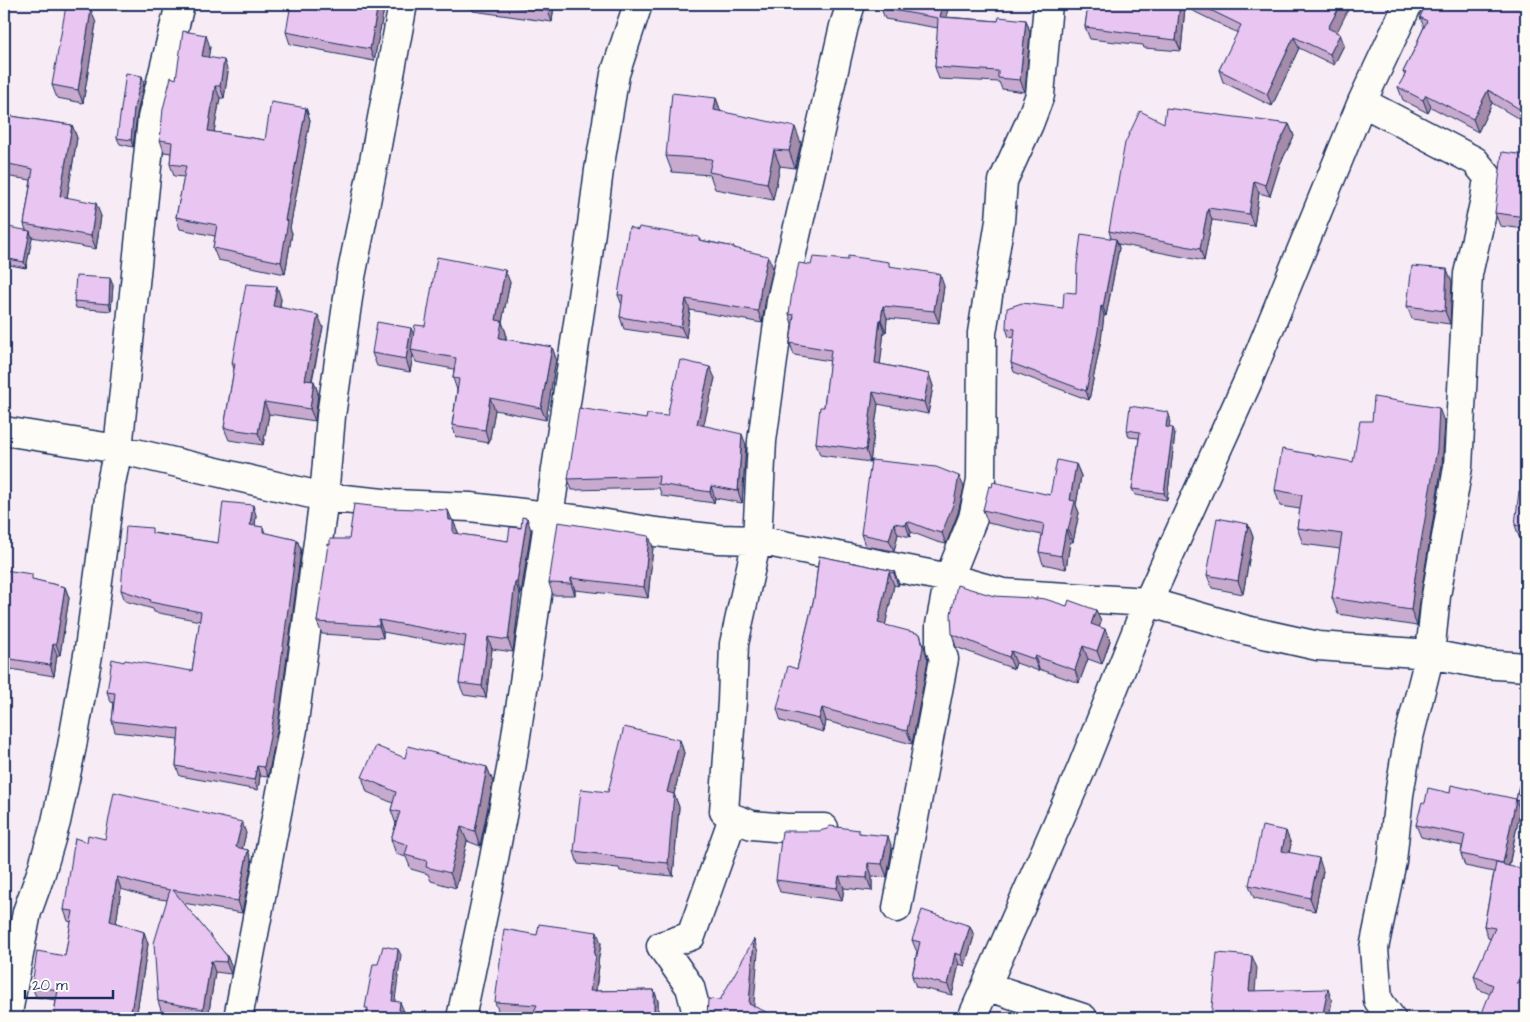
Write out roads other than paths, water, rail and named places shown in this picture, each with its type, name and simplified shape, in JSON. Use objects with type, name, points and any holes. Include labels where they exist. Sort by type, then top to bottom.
[{"type":"street","points":[[8,1018],[27,912],[56,822],[89,649],[111,483],[118,449],[152,118],[180,4]]},
{"type":"street","points":[[238,1018],[293,729],[351,277],[403,4]]},
{"type":"street","points":[[461,1018],[511,769],[587,263],[599,170],[616,74],[638,4]]},
{"type":"street","points":[[824,828],[786,828],[752,825],[733,818],[724,811],[734,644],[756,540],[762,441],[781,301],[844,26],[851,4]]},
{"type":"street","points":[[897,908],[944,659],[940,647],[940,625],[949,578],[973,518],[981,480],[982,333],[1000,221],[1003,181],[1040,95],[1048,4]]},
{"type":"street","points":[[972,1018],[1081,770],[1148,602],[1248,381],[1362,102],[1408,4]]},
{"type":"street","points":[[1362,102],[1475,161],[1488,177],[1485,199],[1468,274],[1458,467],[1436,596],[1430,654],[1408,741],[1399,795],[1392,861],[1374,948],[1378,1000],[1391,1018]]},
{"type":"street","points":[[4,431],[118,449],[324,497],[393,504],[470,507],[582,520],[656,532],[719,539],[756,540],[949,578],[1003,593],[1148,602],[1246,630],[1318,646],[1430,654],[1482,664],[1526,667]]},
{"type":"street","points":[[698,1018],[690,987],[660,946],[691,936],[733,818]]},
{"type":"street","points":[[986,986],[1083,1018]]}]
